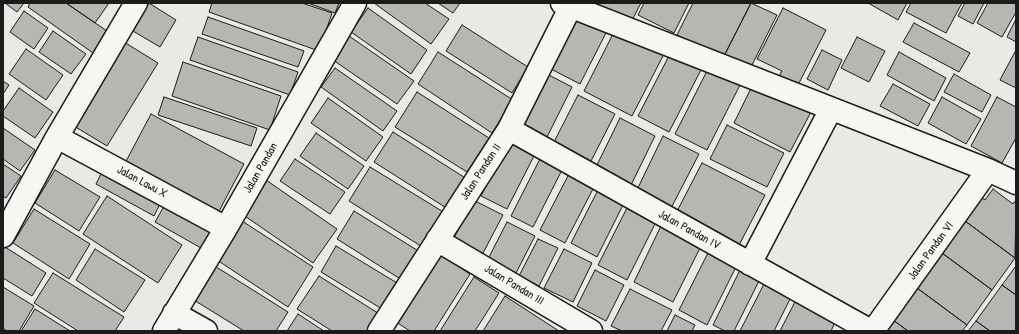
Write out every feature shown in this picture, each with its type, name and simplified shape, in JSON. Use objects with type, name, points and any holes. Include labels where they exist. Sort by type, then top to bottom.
[{"type":"street","points":[[3,236],[57,137],[136,3]]},
{"type":"street","name":"Jalan Pandan","points":[[169,322],[226,228],[355,3]]},
{"type":"street","points":[[566,5],[988,170],[1016,183]]},
{"type":"street","name":"Jalan Pandan II","points":[[379,331],[509,128],[566,5]]},
{"type":"street","points":[[750,264],[831,109]]},
{"type":"street","name":"Jalan Pandan IV","points":[[509,128],[872,331]]},
{"type":"street","name":"Jalan Lawu X","points":[[57,137],[226,228]]},
{"type":"street","name":"Jalan Pandan VI","points":[[872,331],[988,170]]},
{"type":"street","name":"Jalan Pandan III","points":[[437,240],[591,331]]},
{"type":"street","points":[[169,322],[206,331]]},
{"type":"building","points":[[5,3],[24,3],[17,12]]},
{"type":"building","points":[[30,3],[66,3],[107,31],[93,53],[28,7]]},
{"type":"building","points":[[66,3],[109,3],[95,23]]},
{"type":"building","points":[[149,3],[176,20],[160,47],[133,31]]},
{"type":"building","points":[[212,3],[302,3],[332,13],[319,51],[209,12]]},
{"type":"building","points":[[308,3],[339,3],[335,13]]},
{"type":"building","points":[[374,3],[425,3],[449,19],[431,44]]},
{"type":"building","points":[[438,3],[460,3],[453,13]]},
{"type":"building","points":[[594,3],[641,3],[629,26],[592,7]]},
{"type":"building","points":[[644,3],[689,3],[674,33],[638,15]]},
{"type":"building","points":[[693,3],[751,3],[723,58],[677,35]]},
{"type":"building","points":[[751,3],[777,15],[749,71],[723,58]]},
{"type":"building","points":[[868,3],[907,3],[898,20]]},
{"type":"building","points":[[911,3],[962,3],[946,33],[906,12]]},
{"type":"building","points":[[965,3],[984,3],[973,24],[958,16]]},
{"type":"building","points":[[988,3],[1016,3],[1016,12],[1002,37],[977,23]]},
{"type":"building","points":[[368,8],[427,50],[411,74],[351,32]]},
{"type":"building","points":[[783,8],[826,30],[797,87],[778,78],[782,71],[757,59]]},
{"type":"building","points":[[24,11],[48,28],[34,49],[10,32]]},
{"type":"building","points":[[579,13],[609,27],[580,84],[551,69]]},
{"type":"building","points":[[208,17],[304,51],[298,67],[202,34]]},
{"type":"building","points":[[1016,19],[1016,42],[1007,37]]},
{"type":"building","points":[[914,23],[970,53],[959,72],[903,42]]},
{"type":"building","points":[[462,25],[528,67],[512,93],[446,51]]},
{"type":"building","points":[[615,30],[664,54],[632,116],[584,91]]},
{"type":"building","points":[[53,31],[86,54],[71,74],[39,52]]},
{"type":"building","points":[[349,36],[414,81],[397,104],[333,60]]},
{"type":"building","points":[[198,37],[298,72],[290,95],[190,60]]},
{"type":"building","points":[[857,37],[885,51],[869,82],[841,68]]},
{"type":"building","points":[[124,42],[158,63],[107,146],[74,126]]},
{"type":"building","points":[[26,49],[63,75],[46,100],[9,74]]},
{"type":"building","points":[[672,50],[703,66],[669,132],[638,116]]},
{"type":"building","points":[[822,50],[842,60],[828,90],[807,79]]},
{"type":"building","points":[[1016,50],[1016,88],[1000,80]]},
{"type":"building","points":[[438,52],[513,100],[492,133],[418,84]]},
{"type":"building","points":[[899,52],[946,78],[934,101],[887,75]]},
{"type":"building","points":[[183,62],[281,96],[270,130],[172,96]]},
{"type":"building","points":[[335,68],[397,111],[383,131],[321,87]]},
{"type":"building","points":[[708,69],[740,85],[707,150],[675,134]]},
{"type":"building","points":[[545,73],[572,87],[547,137],[520,124]]},
{"type":"building","points":[[954,74],[991,95],[982,112],[944,92]]},
{"type":"building","points":[[3,81],[9,85],[3,94]]},
{"type":"building","points":[[754,82],[811,112],[790,152],[734,123]]},
{"type":"building","points":[[893,84],[930,104],[918,126],[880,106]]},
{"type":"building","points":[[19,88],[53,112],[35,138],[3,116],[3,111]]},
{"type":"building","points":[[417,92],[489,138],[467,172],[395,127]]},
{"type":"building","points":[[578,95],[615,114],[591,161],[554,142]]},
{"type":"building","points":[[164,97],[257,128],[251,146],[158,115]]},
{"type":"building","points":[[942,97],[981,119],[966,144],[928,123]]},
{"type":"building","points":[[997,97],[1016,107],[1016,138],[1002,163],[971,146]]},
{"type":"building","points":[[328,98],[383,137],[366,161],[311,123]]},
{"type":"building","points":[[151,114],[244,164],[217,215],[124,165]]},
{"type":"building","points":[[620,118],[655,136],[630,187],[595,169]]},
{"type":"building","points":[[727,125],[784,153],[767,187],[710,159]]},
{"type":"building","points":[[3,128],[35,150],[20,171],[3,159]]},
{"type":"building","points":[[393,132],[467,179],[448,209],[374,162]]},
{"type":"building","points":[[316,133],[364,166],[348,189],[300,156]]},
{"type":"building","points":[[512,135],[538,148],[507,209],[481,196]]},
{"type":"building","points":[[663,136],[699,154],[669,212],[635,194]]},
{"type":"building","points":[[543,153],[565,164],[533,227],[511,216]]},
{"type":"building","points":[[295,159],[345,192],[330,214],[280,181]]},
{"type":"building","points":[[702,163],[765,195],[736,251],[673,219]]},
{"type":"building","points":[[3,164],[21,176],[6,198],[3,196]]},
{"type":"building","points":[[370,167],[445,213],[424,248],[349,201]]},
{"type":"building","points":[[104,168],[162,200],[154,216],[96,184]]},
{"type":"building","points":[[55,170],[100,197],[79,231],[35,203]]},
{"type":"building","points":[[570,172],[595,185],[565,243],[540,230]]},
{"type":"building","points":[[263,178],[337,229],[313,263],[239,212]]},
{"type":"building","points":[[599,188],[625,201],[597,257],[571,243]]},
{"type":"building","points":[[993,189],[1013,204],[1016,200],[1015,258],[961,218],[978,195],[985,200]]},
{"type":"building","points":[[107,196],[182,245],[158,283],[83,234]]},
{"type":"building","points":[[473,200],[503,215],[482,255],[453,240]]},
{"type":"building","points":[[167,201],[213,228],[201,248],[155,222]]},
{"type":"building","points":[[628,206],[657,220],[627,280],[598,265]]},
{"type":"building","points":[[34,209],[90,244],[69,279],[13,243]]},
{"type":"building","points":[[354,211],[420,252],[402,280],[337,239]]},
{"type":"building","points":[[961,218],[1015,258],[992,290],[938,250]]},
{"type":"building","points":[[239,219],[313,267],[288,307],[214,258]]},
{"type":"building","points":[[507,222],[535,236],[516,273],[488,259]]},
{"type":"building","points":[[661,226],[701,246],[673,302],[634,282]]},
{"type":"building","points":[[538,239],[558,248],[539,286],[519,276]]},
{"type":"building","points":[[336,246],[402,286],[387,312],[321,272]]},
{"type":"building","points":[[5,247],[46,273],[32,296],[3,278],[3,250]]},
{"type":"building","points":[[95,249],[145,280],[124,312],[76,280]]},
{"type":"building","points":[[564,249],[592,263],[573,302],[544,288]]},
{"type":"building","points":[[938,250],[992,290],[967,325],[913,285]]},
{"type":"building","points":[[436,252],[470,274],[434,331],[410,331],[393,320]]},
{"type":"building","points":[[708,253],[736,267],[707,325],[679,310]]},
{"type":"building","points":[[210,263],[288,312],[276,331],[244,331],[189,297]]},
{"type":"building","points":[[1016,266],[1016,295],[1002,285]]},
{"type":"building","points":[[595,270],[624,285],[606,321],[577,306]]},
{"type":"building","points":[[740,270],[760,279],[734,331],[725,331],[713,325]]},
{"type":"building","points":[[53,273],[124,317],[115,331],[78,331],[34,303]]},
{"type":"building","points":[[319,276],[381,315],[371,331],[332,331],[297,309]]},
{"type":"building","points":[[474,277],[499,293],[475,331],[440,331]]},
{"type":"building","points":[[765,282],[792,295],[774,331],[740,331]]},
{"type":"building","points":[[913,285],[967,325],[962,331],[908,331],[889,317]]},
{"type":"building","points":[[1002,285],[1016,295],[1016,331],[990,331],[976,321]]},
{"type":"building","points":[[3,287],[34,306],[19,331],[7,331],[3,328]]},
{"type":"building","points":[[630,289],[672,310],[661,331],[622,331],[611,326]]},
{"type":"building","points":[[505,296],[559,331],[483,331]]},
{"type":"building","points":[[797,298],[837,318],[831,331],[780,331]]},
{"type":"building","points":[[35,309],[70,331],[21,331]]},
{"type":"building","points":[[298,314],[324,331],[287,331]]},
{"type":"building","points":[[675,315],[695,325],[692,331],[667,331]]},
{"type":"building","points":[[889,317],[908,331],[879,331]]},
{"type":"building","points":[[976,321],[990,331],[968,331]]}]
